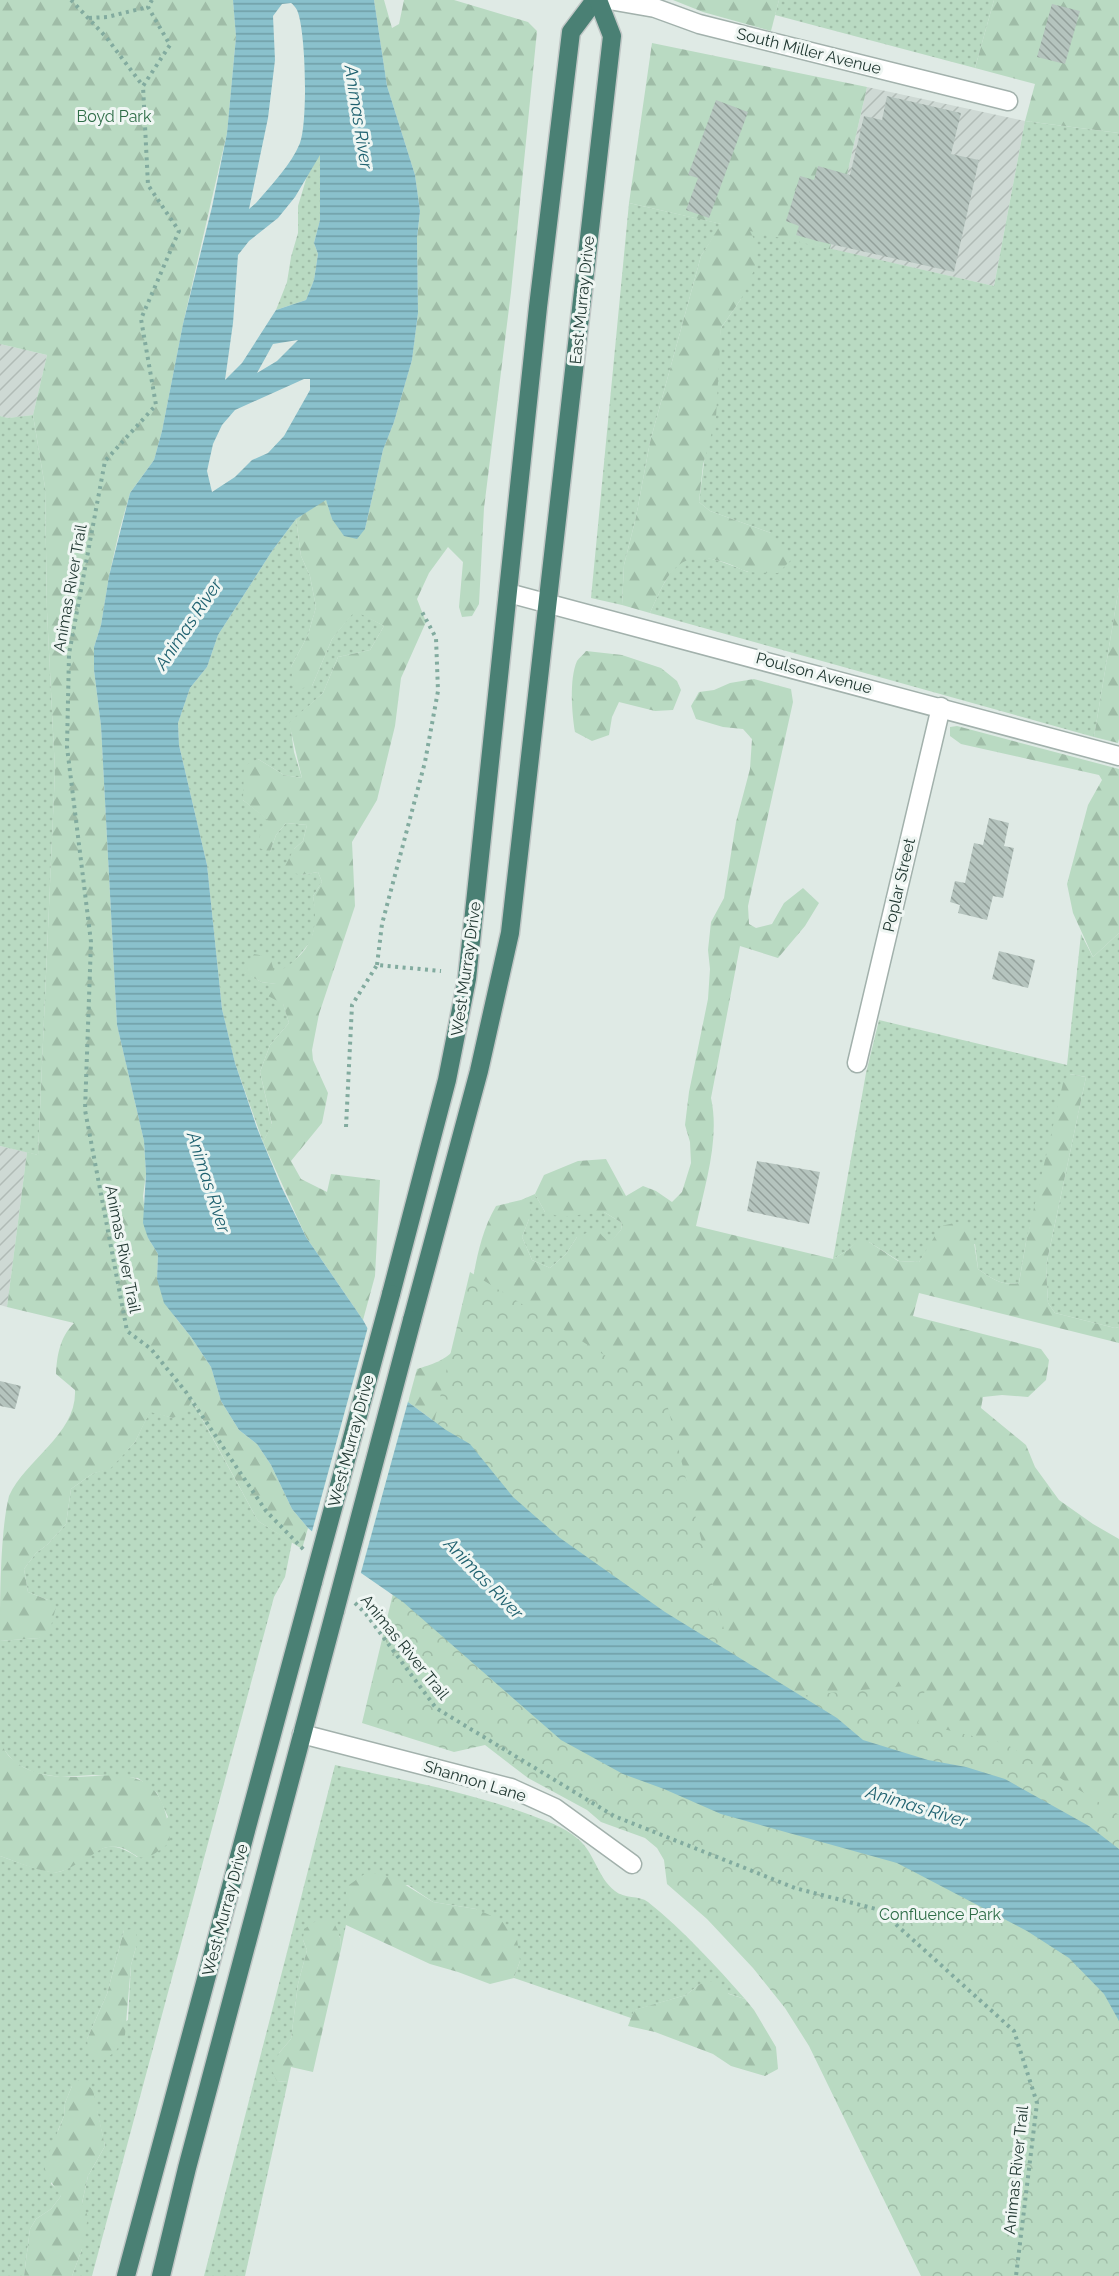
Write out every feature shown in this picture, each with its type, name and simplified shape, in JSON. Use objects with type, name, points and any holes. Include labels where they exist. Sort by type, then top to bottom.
[{"type":"highway","name":"East Murray Drive","points":[[508,593],[538,307],[572,32],[596,0],[612,36],[549,603]]},
{"type":"highway","name":"West Murray Drive","points":[[126,2276],[447,1080],[465,989],[508,593]]},
{"type":"highway","name":"West Murray Drive","points":[[161,2276],[187,2168],[480,1071],[506,951],[549,603]]},
{"type":"street","name":"South Miller Avenue","points":[[609,0],[655,8],[699,24],[1008,101]]},
{"type":"street","name":"Poulson Avenue","points":[[508,593],[1119,756]]},
{"type":"street","name":"Poplar Street","points":[[857,1063],[941,707]]},
{"type":"street","name":"Shannon Lane","points":[[302,1734],[511,1788],[555,1808],[632,1864]]},
{"type":"path","points":[[71,0],[143,86],[170,45],[148,7]]},
{"type":"path","points":[[88,18],[107,17],[148,7],[152,0]]},
{"type":"path","name":"Animas River Trail","points":[[143,86],[148,185],[179,231],[141,319],[156,405],[105,461],[69,654],[67,747],[91,942],[85,1110],[127,1331],[151,1349],[186,1392],[266,1511],[308,1554]]},
{"type":"path","points":[[346,1126],[352,1005],[378,965],[382,924],[425,762],[438,691],[436,638],[421,610]]},
{"type":"path","points":[[378,965],[441,971]]},
{"type":"path","name":"Animas River Trail","points":[[349,1597],[366,1614],[436,1708],[614,1816],[795,1888],[880,1910],[1014,2031],[1037,2103],[1016,2276]]},
{"type":"shaded area","points":[[867,87],[1025,121],[994,286],[830,249]]},
{"type":"shaded area","points":[[0,344],[47,355],[33,415],[8,418],[0,416]]},
{"type":"shaded area","points":[[0,1146],[27,1152],[7,1307],[0,1305]]},
{"type":"green space","name":"Boyd Park","points":[[0,0],[233,0],[236,37],[227,133],[183,324],[162,431],[154,460],[130,493],[119,532],[101,625],[94,647],[94,670],[101,726],[117,1025],[144,1141],[146,1174],[143,1196],[148,1238],[158,1254],[157,1279],[175,1317],[211,1367],[221,1401],[239,1430],[257,1444],[271,1465],[292,1509],[308,1528],[302,1549],[258,1521],[192,1400],[186,1411],[173,1418],[150,1412],[135,1442],[111,1468],[92,1474],[71,1489],[66,1524],[47,1545],[36,1553],[24,1569],[28,1592],[48,1600],[56,1607],[51,1626],[39,1638],[0,1641],[2,1547],[9,1496],[68,1420],[75,1390],[56,1374],[60,1347],[65,1334],[74,1323],[7,1307],[27,1152],[38,1155],[55,771],[47,612],[45,487],[33,415],[47,355],[0,344]]},
{"type":"green space","points":[[374,0],[384,0],[392,28],[399,24],[404,0],[454,0],[528,22],[537,31],[511,292],[484,508],[479,604],[472,616],[462,617],[459,607],[463,562],[448,547],[429,573],[417,599],[426,622],[401,678],[395,726],[377,800],[352,842],[355,906],[319,1014],[312,1050],[313,1060],[328,1093],[322,1123],[291,1161],[301,1179],[327,1192],[331,1174],[380,1180],[375,1276],[363,1320],[306,1237],[263,1142],[272,1124],[260,1072],[270,1045],[289,1023],[283,1004],[268,996],[276,984],[261,982],[245,973],[254,954],[270,957],[275,974],[287,967],[304,951],[313,933],[315,922],[313,896],[322,882],[318,872],[301,875],[283,870],[294,849],[303,841],[307,825],[286,823],[276,835],[270,852],[259,848],[260,833],[271,823],[243,800],[244,766],[258,759],[284,775],[302,778],[289,723],[323,693],[338,657],[370,650],[384,626],[355,611],[332,639],[312,686],[294,690],[291,667],[308,635],[316,607],[310,576],[301,556],[296,519],[326,499],[332,519],[365,529],[383,450],[394,422],[412,360],[418,313],[417,238],[420,211],[415,175],[387,86]]},
{"type":"green space","points":[[673,0],[779,0],[771,31],[703,12]]},
{"type":"green space","points":[[779,0],[994,0],[975,68],[775,15]]},
{"type":"green space","points":[[994,0],[1119,0],[1119,133],[1025,121],[1035,84],[975,68]]},
{"type":"green space","points":[[652,43],[867,87],[830,249],[750,231],[758,247],[755,268],[741,299],[721,328],[716,417],[703,465],[699,502],[710,511],[771,533],[792,559],[778,573],[749,572],[707,558],[694,558],[675,568],[662,587],[650,613],[622,605],[624,565],[636,517],[650,442],[701,256],[721,224],[629,203]]},
{"type":"green space","points":[[1025,121],[1119,133],[1119,587],[1094,737],[650,613],[666,581],[683,560],[690,557],[704,557],[748,572],[771,533],[710,511],[699,502],[721,328],[741,299],[749,230],[994,286]]},
{"type":"green space","points":[[320,154],[320,220],[314,243],[318,254],[314,280],[306,300],[276,310],[287,282],[298,233],[298,206],[307,176]]},
{"type":"green space","points":[[629,203],[722,224],[701,256],[650,442],[636,517],[624,565],[622,605],[591,598]]},
{"type":"green space","points":[[33,415],[45,487],[47,612],[55,771],[38,1155],[0,1146],[0,416],[8,418]]},
{"type":"green space","points":[[296,519],[301,556],[310,576],[316,607],[308,635],[291,667],[312,686],[332,639],[355,610],[384,626],[370,650],[338,657],[323,693],[290,723],[294,752],[302,778],[284,775],[258,759],[243,800],[272,823],[270,852],[276,835],[286,823],[307,825],[303,841],[294,849],[301,875],[318,872],[322,882],[313,896],[317,918],[311,941],[292,964],[275,975],[245,972],[261,982],[277,984],[289,1023],[270,1045],[260,1072],[272,1125],[263,1142],[235,1063],[222,1009],[207,865],[179,745],[178,723],[190,688],[207,667],[218,635],[272,551]]},
{"type":"green space","points":[[1119,587],[1119,739],[1118,743],[1094,737]]},
{"type":"green space","points":[[586,651],[622,655],[661,668],[677,681],[681,690],[673,710],[655,711],[619,702],[612,717],[609,735],[592,741],[575,732],[572,706],[574,668]]},
{"type":"green space","points":[[754,679],[791,689],[793,702],[748,906],[749,924],[756,928],[772,924],[784,903],[803,888],[819,903],[805,926],[778,958],[740,946],[711,1098],[713,1146],[696,1226],[833,1259],[857,1241],[869,1242],[898,1261],[919,1262],[941,1226],[959,1222],[972,1229],[978,1269],[997,1281],[1019,1283],[1026,1242],[1063,1083],[1069,1074],[1086,1077],[1046,1266],[1048,1303],[1055,1313],[1115,1328],[1119,1327],[1119,1343],[919,1293],[913,1316],[1041,1349],[1049,1360],[1046,1380],[1028,1397],[1002,1395],[983,1397],[981,1408],[1026,1445],[1035,1467],[1059,1500],[1119,1539],[1119,1849],[863,1740],[665,1612],[446,1430],[408,1402],[417,1369],[444,1359],[453,1352],[458,1344],[480,1247],[496,1206],[521,1200],[531,1206],[522,1237],[532,1260],[550,1268],[566,1254],[577,1237],[596,1229],[609,1243],[621,1230],[622,1223],[604,1212],[561,1217],[545,1212],[535,1194],[544,1175],[578,1161],[606,1159],[626,1196],[643,1186],[656,1191],[672,1202],[682,1192],[691,1163],[690,1142],[685,1125],[689,1092],[708,999],[710,969],[708,950],[711,922],[724,898],[736,822],[750,769],[752,739],[743,729],[723,727],[696,719],[691,706],[699,692]]},
{"type":"green space","points":[[957,726],[1119,769],[1119,933],[1093,957],[1073,913],[1067,884],[1088,805],[1102,780],[1099,775],[961,744],[950,736],[950,727]]},
{"type":"green space","points":[[1119,933],[1119,1327],[1115,1328],[1055,1313],[1048,1303],[1046,1266],[1086,1077],[1070,1074],[1026,1242],[1019,1283],[997,1281],[978,1269],[975,1244],[925,1253],[919,1262],[899,1261],[869,1242],[857,1242],[833,1259],[866,1073],[879,1020],[1067,1065],[1081,934],[1093,957]]},
{"type":"green space","points":[[535,1194],[545,1212],[604,1212],[622,1223],[621,1230],[609,1244],[604,1239],[577,1237],[566,1254],[550,1268],[532,1260],[522,1237],[529,1219],[521,1200]]},
{"type":"green space","name":"Confluence Park","points":[[470,1272],[664,1392],[742,1701],[926,1684],[918,1723],[1006,1744],[1119,1815],[1119,2276],[921,2276],[809,2046],[785,2008],[753,1968],[707,1919],[667,1884],[664,1860],[657,1848],[645,1838],[601,1822],[587,1810],[528,1778],[485,1745],[454,1752],[362,1723]]},
{"type":"green space","points":[[191,1399],[258,1521],[292,1542],[285,1577],[274,1597],[92,2276],[72,2276],[82,2249],[82,2203],[88,2176],[105,2146],[97,2111],[72,2086],[58,2130],[51,2184],[61,2196],[51,2209],[36,2219],[30,2229],[24,2276],[0,2276],[0,1856],[53,1872],[63,1871],[103,1848],[117,1848],[137,1857],[168,1817],[157,1793],[138,1778],[93,1775],[60,1777],[35,1773],[15,1763],[1,1746],[0,1740],[0,1641],[39,1638],[48,1600],[28,1592],[24,1569],[36,1553],[47,1545],[66,1524],[71,1489],[92,1474],[111,1467],[135,1442],[150,1411],[173,1418]],"holes":[[[124,1930],[136,1947],[131,1965],[128,2020],[87,2039],[107,1994]]]},
{"type":"green space","points":[[0,1740],[6,1752],[15,1762],[46,1775],[116,1776],[136,1779],[153,1789],[164,1809],[170,1842],[148,1857],[136,1856],[118,1847],[108,1847],[58,1872],[38,1869],[0,1856]]},
{"type":"green space","points":[[335,1765],[479,1798],[525,1813],[566,1830],[584,1845],[609,1885],[623,1895],[648,1902],[699,1949],[745,1999],[700,1984],[686,1995],[635,2010],[631,2018],[514,1978],[520,1961],[476,1909],[433,1902],[408,1885],[346,1887],[346,1925],[341,1949],[340,1936],[303,1940],[307,1950],[298,1984],[291,2039],[279,2053],[277,2082],[288,2081],[245,2276],[204,2276]]},
{"type":"green space","points":[[366,1873],[382,1874],[399,1881],[433,1902],[476,1909],[501,1920],[517,1939],[520,1961],[514,1978],[490,1984],[430,1964],[346,1925],[346,1887]]},
{"type":"green space","points":[[316,1921],[333,1922],[337,1928],[341,1949],[313,2072],[291,2067],[288,2081],[277,2082],[272,2070],[279,2053],[291,2039],[298,1984],[307,1950],[303,1940],[304,1929]]},
{"type":"green space","points":[[133,1929],[136,1933],[136,1947],[131,1965],[125,2035],[116,2051],[100,2063],[88,2049],[87,2039],[107,1994],[124,1930]]},
{"type":"green space","points":[[714,1981],[729,1994],[745,1999],[754,2010],[776,2047],[778,2069],[765,2076],[731,2066],[713,2054],[655,2032],[628,2026],[634,2010],[686,1995],[700,1984]]},
{"type":"green space","points":[[81,2078],[93,2090],[105,2146],[88,2176],[82,2203],[88,2217],[82,2249],[72,2276],[24,2276],[30,2229],[36,2219],[51,2209],[61,2196],[44,2172],[64,2116],[65,2103],[72,2086]]},
{"type":"water","name":"Animas River","points":[[233,0],[374,0],[387,86],[415,175],[420,211],[417,238],[418,313],[412,360],[394,422],[383,450],[365,529],[357,539],[344,536],[332,519],[326,500],[296,519],[272,551],[218,635],[207,667],[190,688],[178,723],[179,745],[207,865],[222,1009],[235,1063],[257,1128],[281,1186],[306,1237],[363,1320],[408,1402],[446,1430],[470,1444],[513,1497],[560,1538],[665,1612],[837,1718],[863,1740],[928,1760],[966,1767],[1005,1779],[1089,1826],[1119,1849],[1119,2021],[1104,1994],[1069,1958],[1027,1931],[897,1863],[721,1814],[623,1774],[561,1740],[403,1602],[361,1573],[308,1528],[292,1509],[271,1465],[257,1444],[239,1430],[221,1401],[211,1367],[164,1303],[157,1279],[158,1254],[148,1238],[143,1223],[146,1174],[144,1141],[117,1025],[101,726],[94,670],[94,647],[101,625],[109,576],[130,493],[154,460],[162,431],[183,324],[212,207],[227,133],[236,37]],"holes":[[[282,4],[293,4],[300,21],[305,76],[303,132],[300,143],[286,167],[249,209],[268,118],[275,60],[273,16]],[[320,155],[320,220],[314,243],[318,254],[314,280],[306,300],[276,310],[242,363],[225,380],[233,323],[238,255],[249,241],[278,218],[295,197]],[[298,340],[277,361],[257,373],[273,344]],[[304,379],[310,379],[310,390],[284,436],[268,453],[252,460],[235,477],[212,492],[207,471],[213,444],[222,425],[235,410]]]},
{"type":"pier","points":[[369,1323],[409,1398],[360,1576],[311,1535]]},
{"type":"building","points":[[1052,4],[1080,11],[1065,64],[1037,57]]},
{"type":"building","points":[[887,96],[961,113],[951,154],[979,160],[954,272],[796,235],[799,226],[786,221],[800,176],[814,180],[818,166],[850,175],[864,116],[882,120]]},
{"type":"building","points":[[716,100],[748,112],[709,218],[686,210],[698,178],[688,175]]},
{"type":"building","points":[[989,818],[1009,823],[1004,846],[1014,848],[1003,898],[993,896],[987,920],[958,913],[960,905],[950,902],[955,881],[965,883],[974,843],[983,845]]},
{"type":"building","points":[[999,951],[1035,960],[1028,988],[992,979]]},
{"type":"building","points":[[757,1161],[820,1172],[809,1224],[747,1211]]},
{"type":"building","points":[[0,1381],[21,1386],[15,1409],[0,1406]]}]
